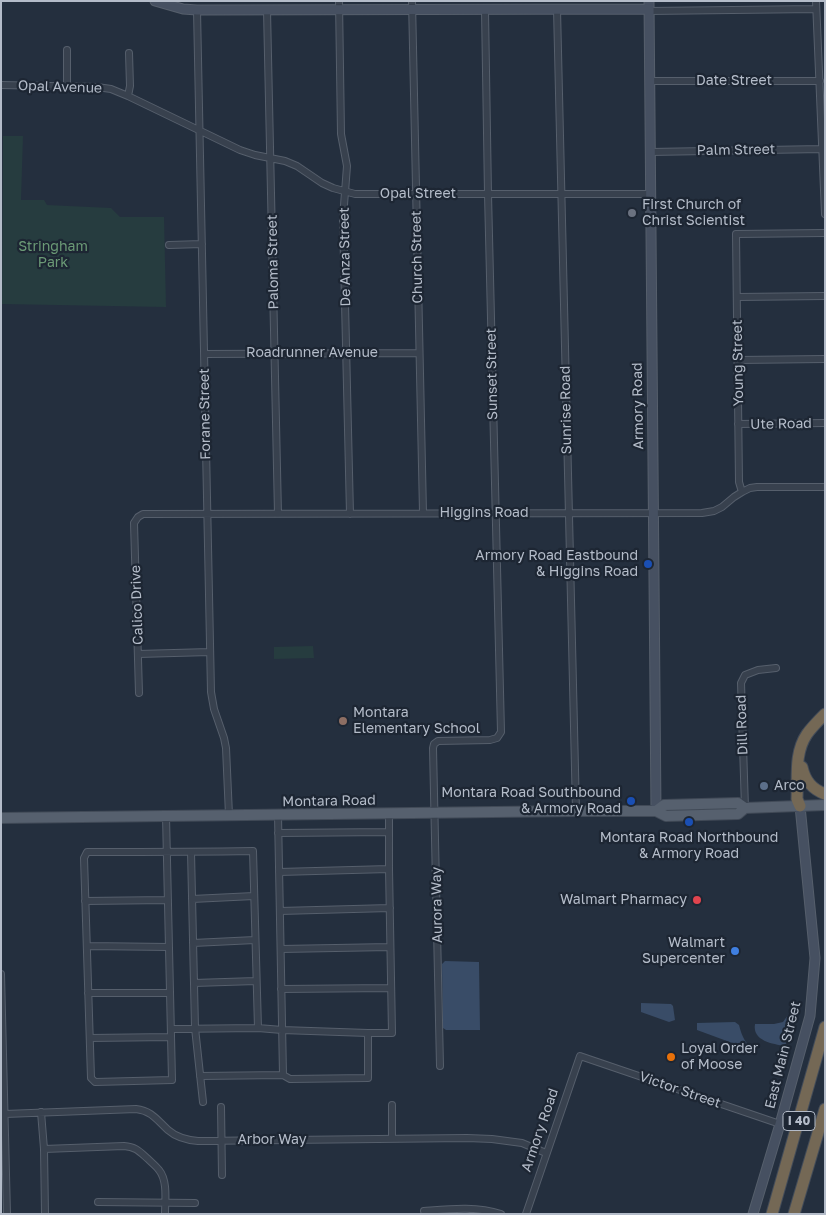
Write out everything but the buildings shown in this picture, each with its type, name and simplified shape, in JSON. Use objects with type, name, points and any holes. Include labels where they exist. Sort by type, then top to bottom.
[{"type":"highway","points":[[800,806],[797,799],[799,753],[807,733],[825,714]]},
{"type":"highway","points":[[800,806],[804,749],[813,732],[819,726],[825,724]]},
{"type":"highway","points":[[802,767],[806,780],[810,785],[825,794]]},
{"type":"highway","name":"I 40","points":[[772,1214],[825,1028]]},
{"type":"highway","name":"I 40","points":[[794,1214],[824,1110]]},
{"type":"main road","points":[[800,806],[825,805]]},
{"type":"main road","name":"Montara Road","points":[[1,818],[576,811],[656,811],[666,816],[738,814],[745,808],[800,806]]},
{"type":"street","points":[[155,1],[176,8],[198,10],[232,6],[267,10],[339,5],[557,9],[649,7],[816,9]]},
{"type":"street","points":[[816,1],[825,214]]},
{"type":"street","name":"De Anza Street","points":[[339,5],[341,134],[347,166],[343,218],[350,514]]},
{"type":"street","name":"Church Street","points":[[412,5],[422,513]]},
{"type":"street","name":"Sunset Street","points":[[434,744],[438,741],[490,740],[497,738],[500,732],[483,7]]},
{"type":"street","name":"Armory Road","points":[[649,7],[656,811]]},
{"type":"street","name":"Sunrise Road","points":[[557,9],[576,811]]},
{"type":"street","name":"Forane Street","points":[[198,10],[211,692],[214,709],[226,748],[228,815]]},
{"type":"street","name":"Paloma Street","points":[[267,10],[278,514]]},
{"type":"street","points":[[67,50],[67,86]]},
{"type":"street","points":[[128,96],[130,86],[129,52]]},
{"type":"street","name":"Date Street","points":[[649,81],[820,81]]},
{"type":"street","name":"Opal Avenue","points":[[1,85],[111,89],[200,131]]},
{"type":"street","name":"Opal Street","points":[[200,131],[254,155],[286,161],[322,183],[355,194],[650,194]]},
{"type":"street","name":"Palm Street","points":[[650,152],[822,149]]},
{"type":"street","name":"Young Street","points":[[742,492],[738,482],[736,234],[825,233]]},
{"type":"street","points":[[169,245],[202,244]]},
{"type":"street","points":[[737,297],[825,296]]},
{"type":"street","name":"Roadrunner Avenue","points":[[204,354],[419,353]]},
{"type":"street","points":[[738,360],[825,359]]},
{"type":"street","name":"Ute Road","points":[[738,424],[825,423]]},
{"type":"street","name":"Higgins Road","points":[[138,517],[143,514],[207,513],[702,513],[714,511],[722,507],[734,497],[750,488],[825,486]]},
{"type":"street","name":"Calico Drive","points":[[138,517],[134,523],[139,694]]},
{"type":"street","points":[[138,654],[210,652]]},
{"type":"street","name":"Dill Road","points":[[745,808],[741,683],[745,675],[758,670],[776,668]]},
{"type":"street","name":"Aurora Way","points":[[434,744],[432,748],[440,1066]]},
{"type":"street","name":"East Main Street","points":[[753,1214],[810,1016],[815,958],[800,806]]},
{"type":"street","points":[[171,1029],[258,1028],[392,1033],[389,814]]},
{"type":"street","points":[[278,815],[283,1076]]},
{"type":"street","points":[[166,816],[167,852],[172,1080],[95,1082],[91,1078],[84,858],[87,852],[167,852],[191,852],[253,851],[258,1028]]},
{"type":"street","points":[[278,833],[389,832]]},
{"type":"street","points":[[191,852],[195,1028],[203,1102]]},
{"type":"street","points":[[279,872],[389,869]]},
{"type":"street","points":[[192,899],[254,896]]},
{"type":"street","points":[[85,902],[168,900]]},
{"type":"street","points":[[280,911],[390,908]]},
{"type":"street","points":[[193,943],[256,940]]},
{"type":"street","points":[[87,946],[169,947]]},
{"type":"street","points":[[280,949],[390,947]]},
{"type":"street","points":[[1,974],[7,1214]]},
{"type":"street","points":[[194,983],[256,981]]},
{"type":"street","points":[[281,989],[391,988]]},
{"type":"street","points":[[88,993],[170,993]]},
{"type":"street","points":[[200,1076],[283,1076],[290,1079],[368,1078],[368,1033]]},
{"type":"street","points":[[90,1038],[171,1037]]},
{"type":"street","name":"Armory Road","points":[[526,1214],[580,1056]]},
{"type":"street","name":"Victor Street","points":[[580,1056],[780,1124]]},
{"type":"street","points":[[392,1105],[392,1140]]},
{"type":"street","points":[[221,1106],[222,1175]]},
{"type":"street","name":"Arbor Way","points":[[5,1114],[136,1109],[144,1110],[153,1115],[169,1130],[187,1140],[467,1138],[522,1143],[546,1153]]},
{"type":"street","points":[[41,1112],[44,1149],[45,1214]]},
{"type":"street","points":[[44,1149],[124,1146],[138,1150],[160,1171],[164,1182],[166,1214]]},
{"type":"street","points":[[98,1202],[195,1203]]},
{"type":"street","points":[[424,1211],[473,1208],[501,1214]]},
{"type":"green space","name":"Stringham Park","points":[[3,136],[23,136],[21,200],[44,200],[47,205],[111,208],[120,217],[164,217],[166,307],[2,304]]},
{"type":"green space","points":[[313,646],[314,658],[274,659],[274,647]]},
{"type":"water","points":[[445,961],[479,962],[480,1030],[446,1030],[443,1028],[442,964]]},
{"type":"water","points":[[641,1003],[671,1004],[675,1020],[669,1022],[641,1012]]},
{"type":"water","points":[[788,1015],[795,1016],[785,1046],[764,1041],[757,1034],[755,1024],[783,1022]]},
{"type":"water","points":[[735,1022],[739,1025],[743,1037],[754,1051],[697,1030],[697,1023]]},
{"type":"place","name":"First Church of Christ Scientist","points":[[632,213]]},
{"type":"place","name":"Armory Road Eastbound & Higgins Road","points":[[648,564]]},
{"type":"place","name":"Montara Elementary School","points":[[343,721]]},
{"type":"place","name":"Arco","points":[[764,786]]},
{"type":"place","name":"Montara Road Southbound & Armory Road","points":[[631,801]]},
{"type":"place","name":"Montara Road Northbound & Armory Road","points":[[689,822]]},
{"type":"place","name":"Walmart Pharmacy","points":[[697,900]]},
{"type":"place","name":"Walmart Supercenter","points":[[735,951]]},
{"type":"place","name":"Loyal Order of Moose","points":[[671,1057]]}]
